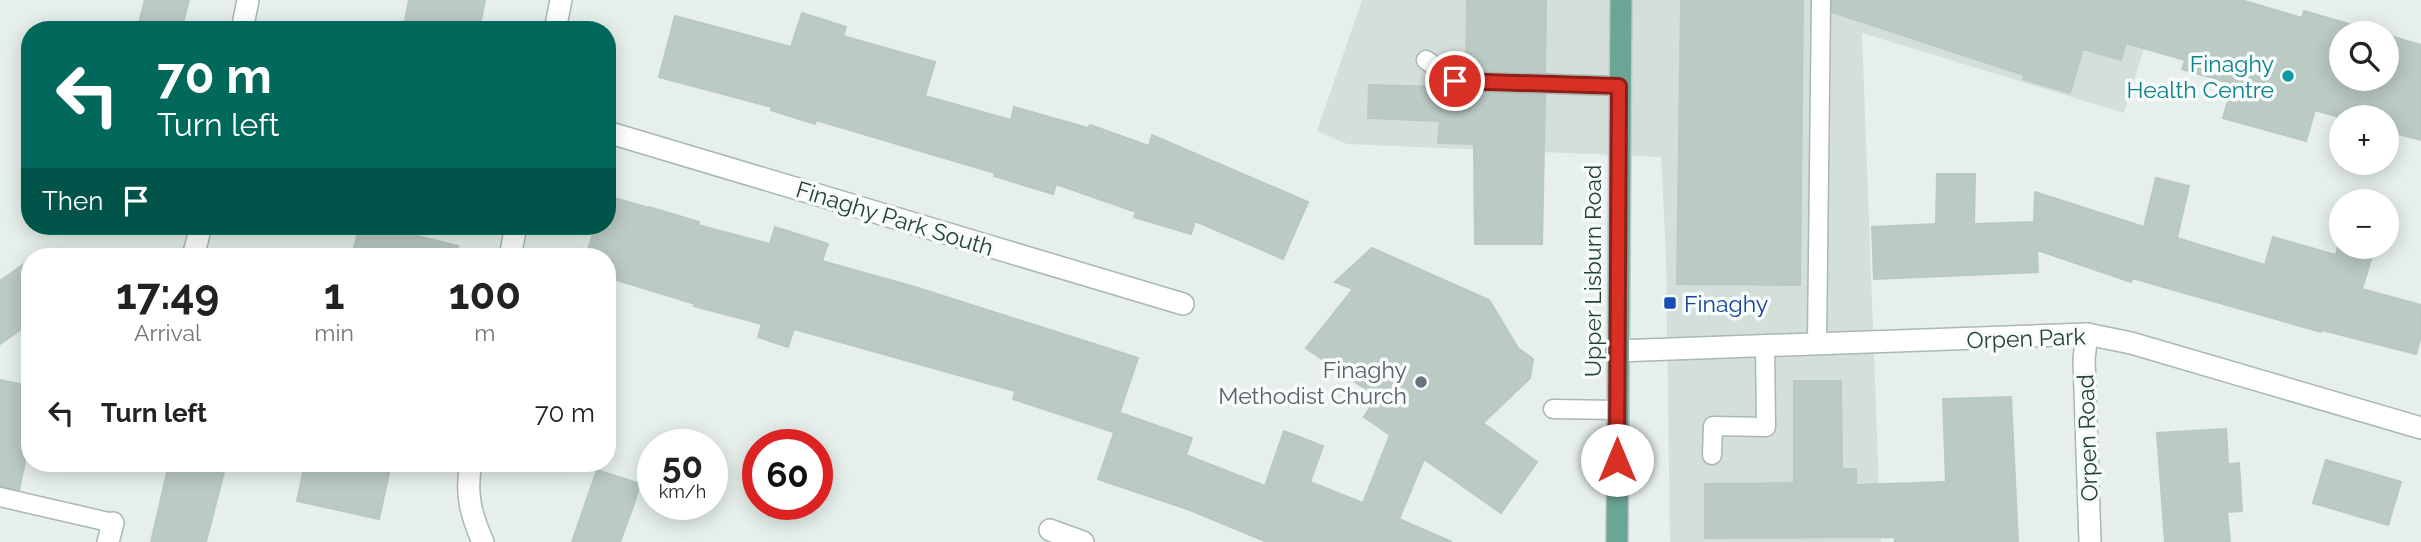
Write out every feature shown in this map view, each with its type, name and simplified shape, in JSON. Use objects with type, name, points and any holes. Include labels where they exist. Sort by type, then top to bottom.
[{"type":"main road","name":"Upper Lisburn Road","points":[[1617,542],[1621,0]]},
{"type":"street","points":[[244,21],[248,0]]},
{"type":"street","points":[[557,21],[561,0]]},
{"type":"street","name":"Finaghy Park South","points":[[616,135],[1183,304]]},
{"type":"street","name":"Orpen Park","points":[[1617,351],[2087,334],[2130,343],[2421,428]]},
{"type":"street","name":"Orpen Road","points":[[2087,334],[2084,359],[2090,542]]},
{"type":"street","points":[[470,472],[471,515],[483,542]]},
{"type":"street","points":[[1050,530],[1083,542]]},
{"type":"lane","points":[[1817,343],[1821,0]]},
{"type":"lane","points":[[1426,60],[1455,81],[1619,86]]},
{"type":"lane","points":[[1712,456],[1713,426],[1766,427],[1765,345]]},
{"type":"lane","points":[[1553,409],[1617,410]]},
{"type":"lane","points":[[0,497],[110,532]]},
{"type":"shaded area","points":[[1362,0],[2159,0],[2124,113],[1862,33],[1881,542],[1670,542],[1666,255],[1661,157],[1347,144],[1317,131]]},
{"type":"building","points":[[145,0],[189,0],[183,21],[139,21]]},
{"type":"building","points":[[409,0],[485,0],[481,21],[405,21]]},
{"type":"building","points":[[1467,0],[1546,0],[1545,72],[1466,70]]},
{"type":"building","points":[[1681,0],[1803,0],[1800,285],[1677,284]]},
{"type":"building","points":[[1832,0],[2241,0],[2302,18],[2304,11],[2339,21],[2329,21],[2329,91],[2399,91],[2399,39],[2421,45],[2421,140],[2399,134],[2399,105],[2329,105],[2329,114],[2315,110],[2306,141],[2223,118],[2233,84],[2182,69],[2185,60],[2126,43],[2121,60],[2083,49],[2070,93],[2023,79],[2024,75],[1832,12]]},
{"type":"building","points":[[802,13],[846,27],[843,36],[935,62],[925,96],[1011,120],[1014,107],[1088,128],[1090,125],[1149,146],[1152,135],[1308,202],[1283,259],[1195,221],[1191,234],[1134,217],[1136,212],[1056,184],[1053,194],[994,176],[995,173],[816,120],[815,124],[771,110],[772,107],[659,77],[675,16],[791,47]]},
{"type":"building","points":[[1369,85],[1444,87],[1455,92],[1545,95],[1542,244],[1475,244],[1474,144],[1438,143],[1440,121],[1368,118]]},
{"type":"building","points":[[1937,174],[1975,174],[1974,224],[2034,222],[2035,192],[2144,227],[2156,178],[2189,186],[2177,238],[2265,265],[2273,237],[2329,253],[2329,259],[2371,259],[2362,289],[2421,305],[2421,336],[2416,354],[2322,330],[2321,332],[2132,278],[2131,282],[2037,250],[2038,272],[1874,279],[1872,227],[1936,224]]},
{"type":"building","points":[[616,199],[699,222],[698,225],[770,244],[775,227],[828,244],[822,261],[915,287],[1138,358],[1113,432],[1013,399],[1015,391],[794,329],[788,347],[758,337],[762,324],[694,306],[695,304],[616,280],[616,248],[589,248],[592,235],[616,235]]},
{"type":"building","points":[[357,235],[413,235],[458,246],[458,248],[354,248]]},
{"type":"building","points":[[1372,248],[1489,300],[1518,348],[1533,359],[1530,378],[1483,423],[1537,462],[1501,513],[1424,459],[1399,519],[1452,542],[1267,542],[1190,510],[1098,479],[1121,413],[1192,438],[1186,455],[1265,486],[1284,431],[1323,446],[1310,482],[1363,503],[1390,435],[1364,417],[1377,397],[1306,348],[1353,289],[1335,282]]},
{"type":"building","points":[[21,266],[21,329],[0,344],[0,281]]},
{"type":"building","points":[[0,380],[21,384],[23,472],[19,490],[0,486]]},
{"type":"building","points":[[1794,381],[1841,381],[1842,469],[1856,469],[1856,485],[1946,482],[1943,399],[2011,397],[2018,542],[1895,542],[1895,537],[1705,538],[1705,484],[1794,483]]},
{"type":"building","points":[[2226,429],[2228,464],[2239,463],[2242,511],[2227,512],[2230,542],[2165,542],[2157,433]]},
{"type":"building","points":[[2326,460],[2401,482],[2388,525],[2313,503]]},
{"type":"building","points":[[167,472],[224,472],[206,542],[151,542]]},
{"type":"building","points":[[303,472],[389,472],[379,519],[297,501]]},
{"type":"building","points":[[596,472],[637,483],[637,494],[620,542],[572,542]]},
{"type":"place","name":"Finaghy Health Centre","points":[[2288,76]]},
{"type":"place","name":"Finaghy","points":[[1670,303]]},
{"type":"place","name":"Finaghy Methodist Church","points":[[1421,382]]},
{"type":"route","points":[[1455,81],[1619,86],[1617,460]]}]
